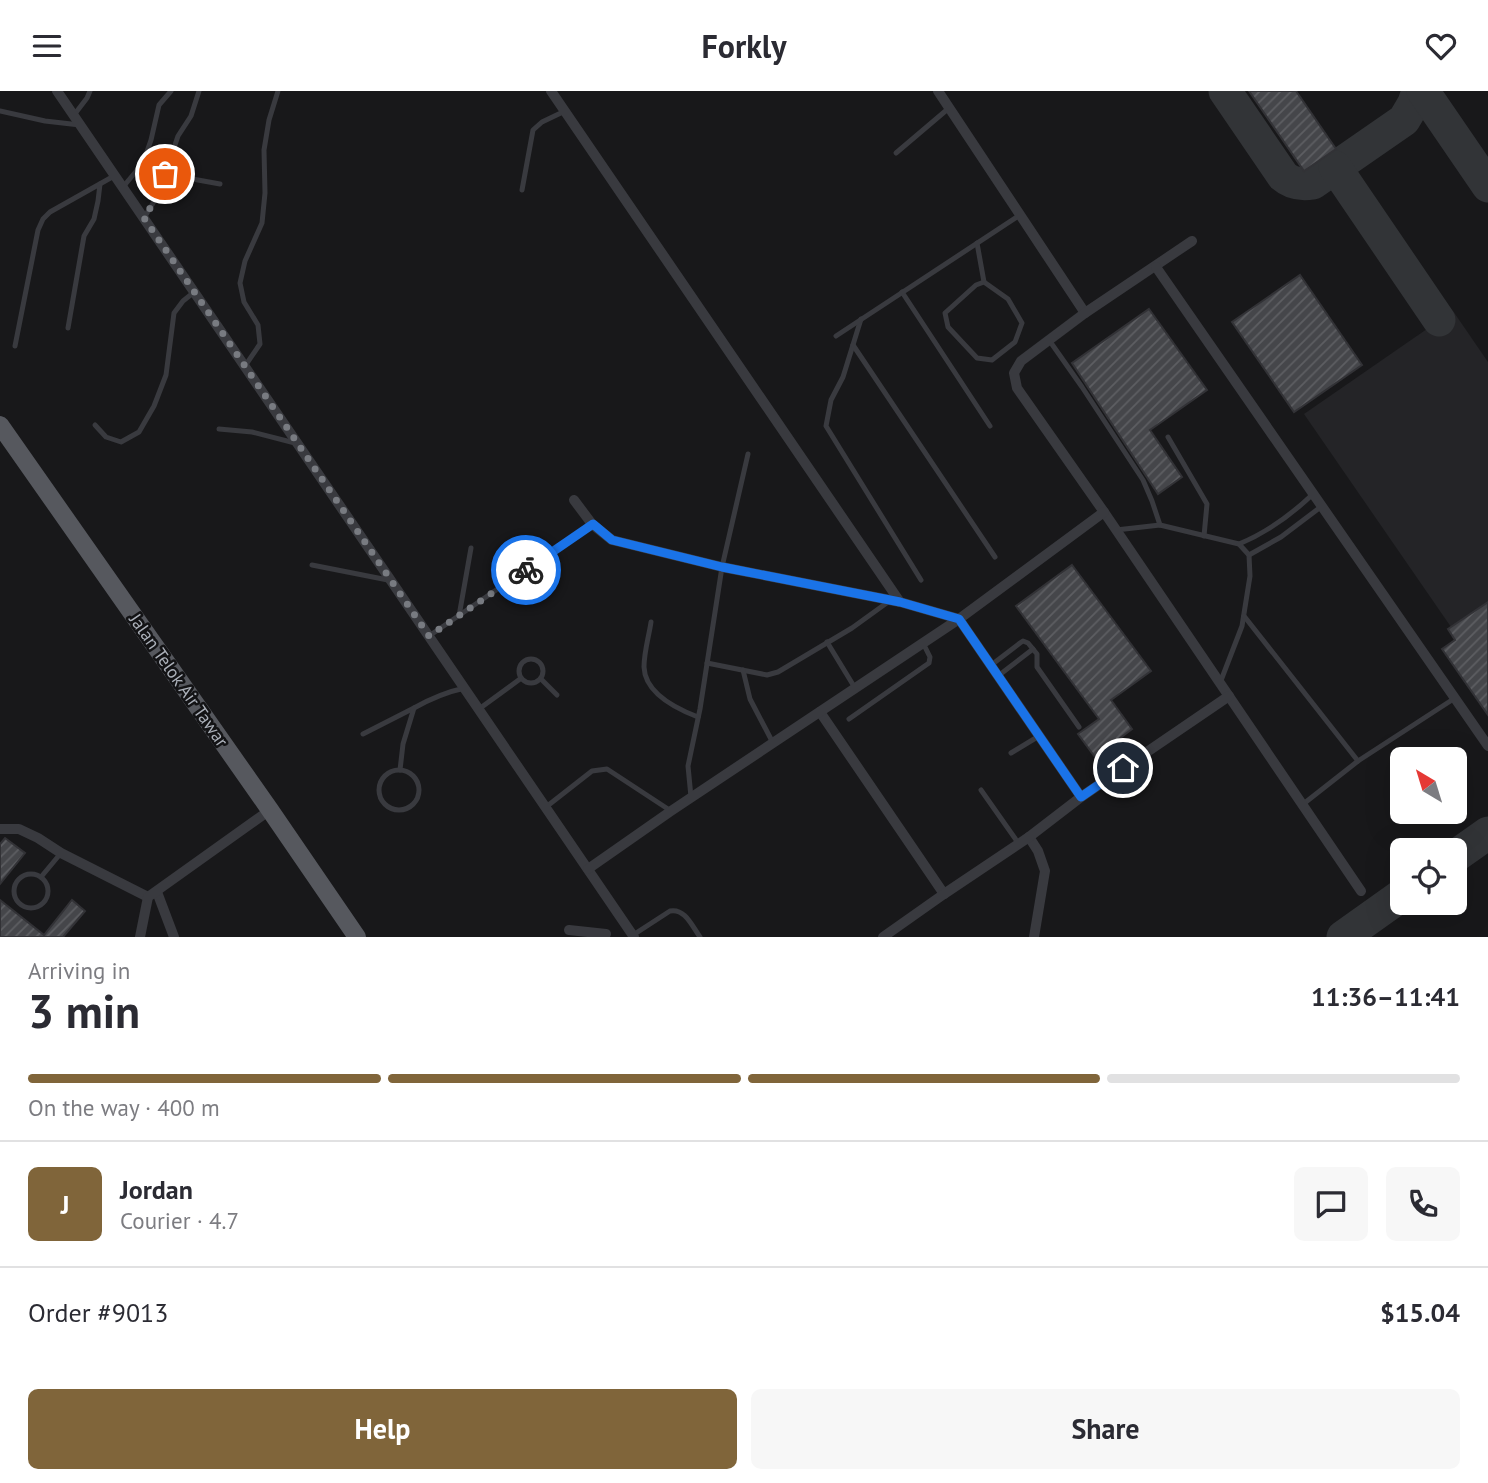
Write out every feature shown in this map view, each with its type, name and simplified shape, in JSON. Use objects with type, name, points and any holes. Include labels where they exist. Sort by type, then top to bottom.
[{"type":"main road","name":"Jalan Telok Air Tawar","points":[[0,425],[357,937]]},
{"type":"street","points":[[57,91],[633,936]]},
{"type":"street","points":[[551,91],[895,601]]},
{"type":"street","points":[[938,91],[1085,313]]},
{"type":"street","points":[[1192,241],[1085,313],[1021,361],[1014,373],[1017,388],[1361,891]]},
{"type":"street","points":[[1156,267],[1488,745]]},
{"type":"street","points":[[574,500],[593,524],[612,540],[722,567],[895,601],[959,619],[1081,797]]},
{"type":"street","points":[[588,869],[691,797],[959,619],[1104,512]]},
{"type":"street","points":[[883,937],[1029,838],[1081,797],[1229,696]]},
{"type":"street","points":[[820,712],[944,894]]},
{"type":"street","points":[[139,937],[153,895],[270,810]]},
{"type":"street","points":[[0,829],[19,829],[61,853],[153,895],[174,937]]},
{"type":"street","points":[[1029,838],[1038,851],[1045,871],[1034,937]]},
{"type":"street","points":[[569,930],[606,935],[616,910]]},
{"type":"lane","points":[[0,111],[45,121],[77,120],[90,91]]},
{"type":"lane","points":[[123,187],[143,163],[152,140],[159,105],[171,91]]},
{"type":"lane","points":[[144,218],[158,195],[177,136],[191,116],[199,91]]},
{"type":"lane","points":[[245,366],[260,344],[258,325],[244,302],[240,283],[245,261],[262,223],[265,193],[264,150],[278,91]]},
{"type":"lane","points":[[896,153],[949,108]]},
{"type":"lane","points":[[522,190],[533,129],[565,111]]},
{"type":"lane","points":[[165,174],[220,184]]},
{"type":"lane","points":[[15,346],[38,230],[43,219],[50,212],[115,176]]},
{"type":"lane","points":[[68,328],[84,236],[94,219],[100,184]]},
{"type":"lane","points":[[836,336],[1020,215]]},
{"type":"lane","points":[[977,243],[984,282],[1008,299],[1022,323],[1015,342],[992,361],[977,358],[948,327],[945,313],[976,285],[984,282]]},
{"type":"lane","points":[[94,425],[106,437],[121,442],[139,432],[166,375],[174,313],[194,292]]},
{"type":"lane","points":[[902,292],[990,426]]},
{"type":"lane","points":[[861,319],[843,377],[831,400],[826,426],[921,580]]},
{"type":"lane","points":[[1049,340],[1143,480],[1160,525]]},
{"type":"lane","points":[[853,345],[995,557]]},
{"type":"lane","points":[[219,429],[252,432],[298,444]]},
{"type":"lane","points":[[1168,437],[1207,504],[1203,536]]},
{"type":"lane","points":[[691,797],[688,766],[722,567],[748,454]]},
{"type":"lane","points":[[1116,530],[1160,525],[1240,544],[1262,534],[1314,494]]},
{"type":"lane","points":[[1249,555],[1282,537],[1322,506]]},
{"type":"lane","points":[[429,636],[593,524]]},
{"type":"lane","points":[[1220,683],[1242,626],[1250,576],[1249,555],[1240,544]]},
{"type":"lane","points":[[458,616],[471,548]]},
{"type":"lane","points":[[312,565],[391,580]]},
{"type":"lane","points":[[707,663],[767,675],[778,672],[895,601]]},
{"type":"lane","points":[[1244,616],[1358,761]]},
{"type":"lane","points":[[651,622],[644,668],[648,684],[675,708],[698,717]]},
{"type":"lane","points":[[990,666],[1023,641],[1028,643],[1037,654],[1037,667],[1079,727]]},
{"type":"lane","points":[[827,642],[855,688]]},
{"type":"lane","points":[[849,719],[929,663],[930,657],[923,643]]},
{"type":"lane","points":[[998,676],[1033,649]]},
{"type":"lane","points":[[527,659],[535,659],[541,664],[544,672],[541,679],[531,684],[520,679],[520,664],[527,659]]},
{"type":"lane","points":[[743,670],[750,699],[773,743]]},
{"type":"lane","points":[[479,709],[520,679]]},
{"type":"lane","points":[[541,679],[557,695]]},
{"type":"lane","points":[[363,734],[432,698],[465,688]]},
{"type":"lane","points":[[1302,805],[1358,761],[1455,698]]},
{"type":"lane","points":[[401,770],[403,744],[414,708]]},
{"type":"lane","points":[[1011,753],[1039,736]]},
{"type":"lane","points":[[546,807],[592,771],[607,769],[671,811]]},
{"type":"lane","points":[[401,770],[411,774],[418,783],[418,795],[413,805],[403,810],[391,809],[382,802],[378,791],[381,780],[389,772],[401,770]]},
{"type":"lane","points":[[981,790],[1018,844]]},
{"type":"lane","points":[[41,877],[61,853]]},
{"type":"lane","points":[[31,873],[41,877],[48,886],[47,897],[41,906],[30,909],[20,905],[13,896],[14,885],[20,877],[31,873]]},
{"type":"lane","points":[[633,936],[677,909],[700,937]]},
{"type":"shaded area","points":[[1453,311],[1488,362],[1488,601],[1451,627],[1304,414]]},
{"type":"building","points":[[1249,91],[1296,91],[1336,149],[1304,171]]},
{"type":"building","points":[[1300,275],[1362,365],[1294,412],[1232,322]]},
{"type":"building","points":[[1149,309],[1207,390],[1150,430],[1182,477],[1158,494],[1072,363]]},
{"type":"building","points":[[1072,565],[1151,671],[1111,700],[1132,729],[1095,757],[1078,734],[1099,719],[1016,606]]},
{"type":"building","points":[[1488,602],[1488,715],[1442,649],[1455,640],[1448,629]]},
{"type":"building","points":[[5,838],[25,853],[0,884],[0,844]]},
{"type":"building","points":[[0,900],[44,935],[72,900],[85,911],[63,937],[0,937]]},
{"type":"taxiway","points":[[1225,91],[1283,176],[1293,182],[1305,184],[1313,183],[1404,120],[1418,91]]},
{"type":"taxiway","points":[[1423,91],[1488,186]]},
{"type":"taxiway","points":[[1335,167],[1439,320]]},
{"type":"taxiway","points":[[1467,848],[1488,833]]},
{"type":"taxiway","points":[[1343,937],[1390,904]]},
{"type":"way so far","points":[[165,174],[158,195],[144,218],[429,636],[526,570]]},
{"type":"route","points":[[526,570],[593,524],[612,540],[722,567],[900,602],[959,619],[1081,797],[1123,768]]}]
